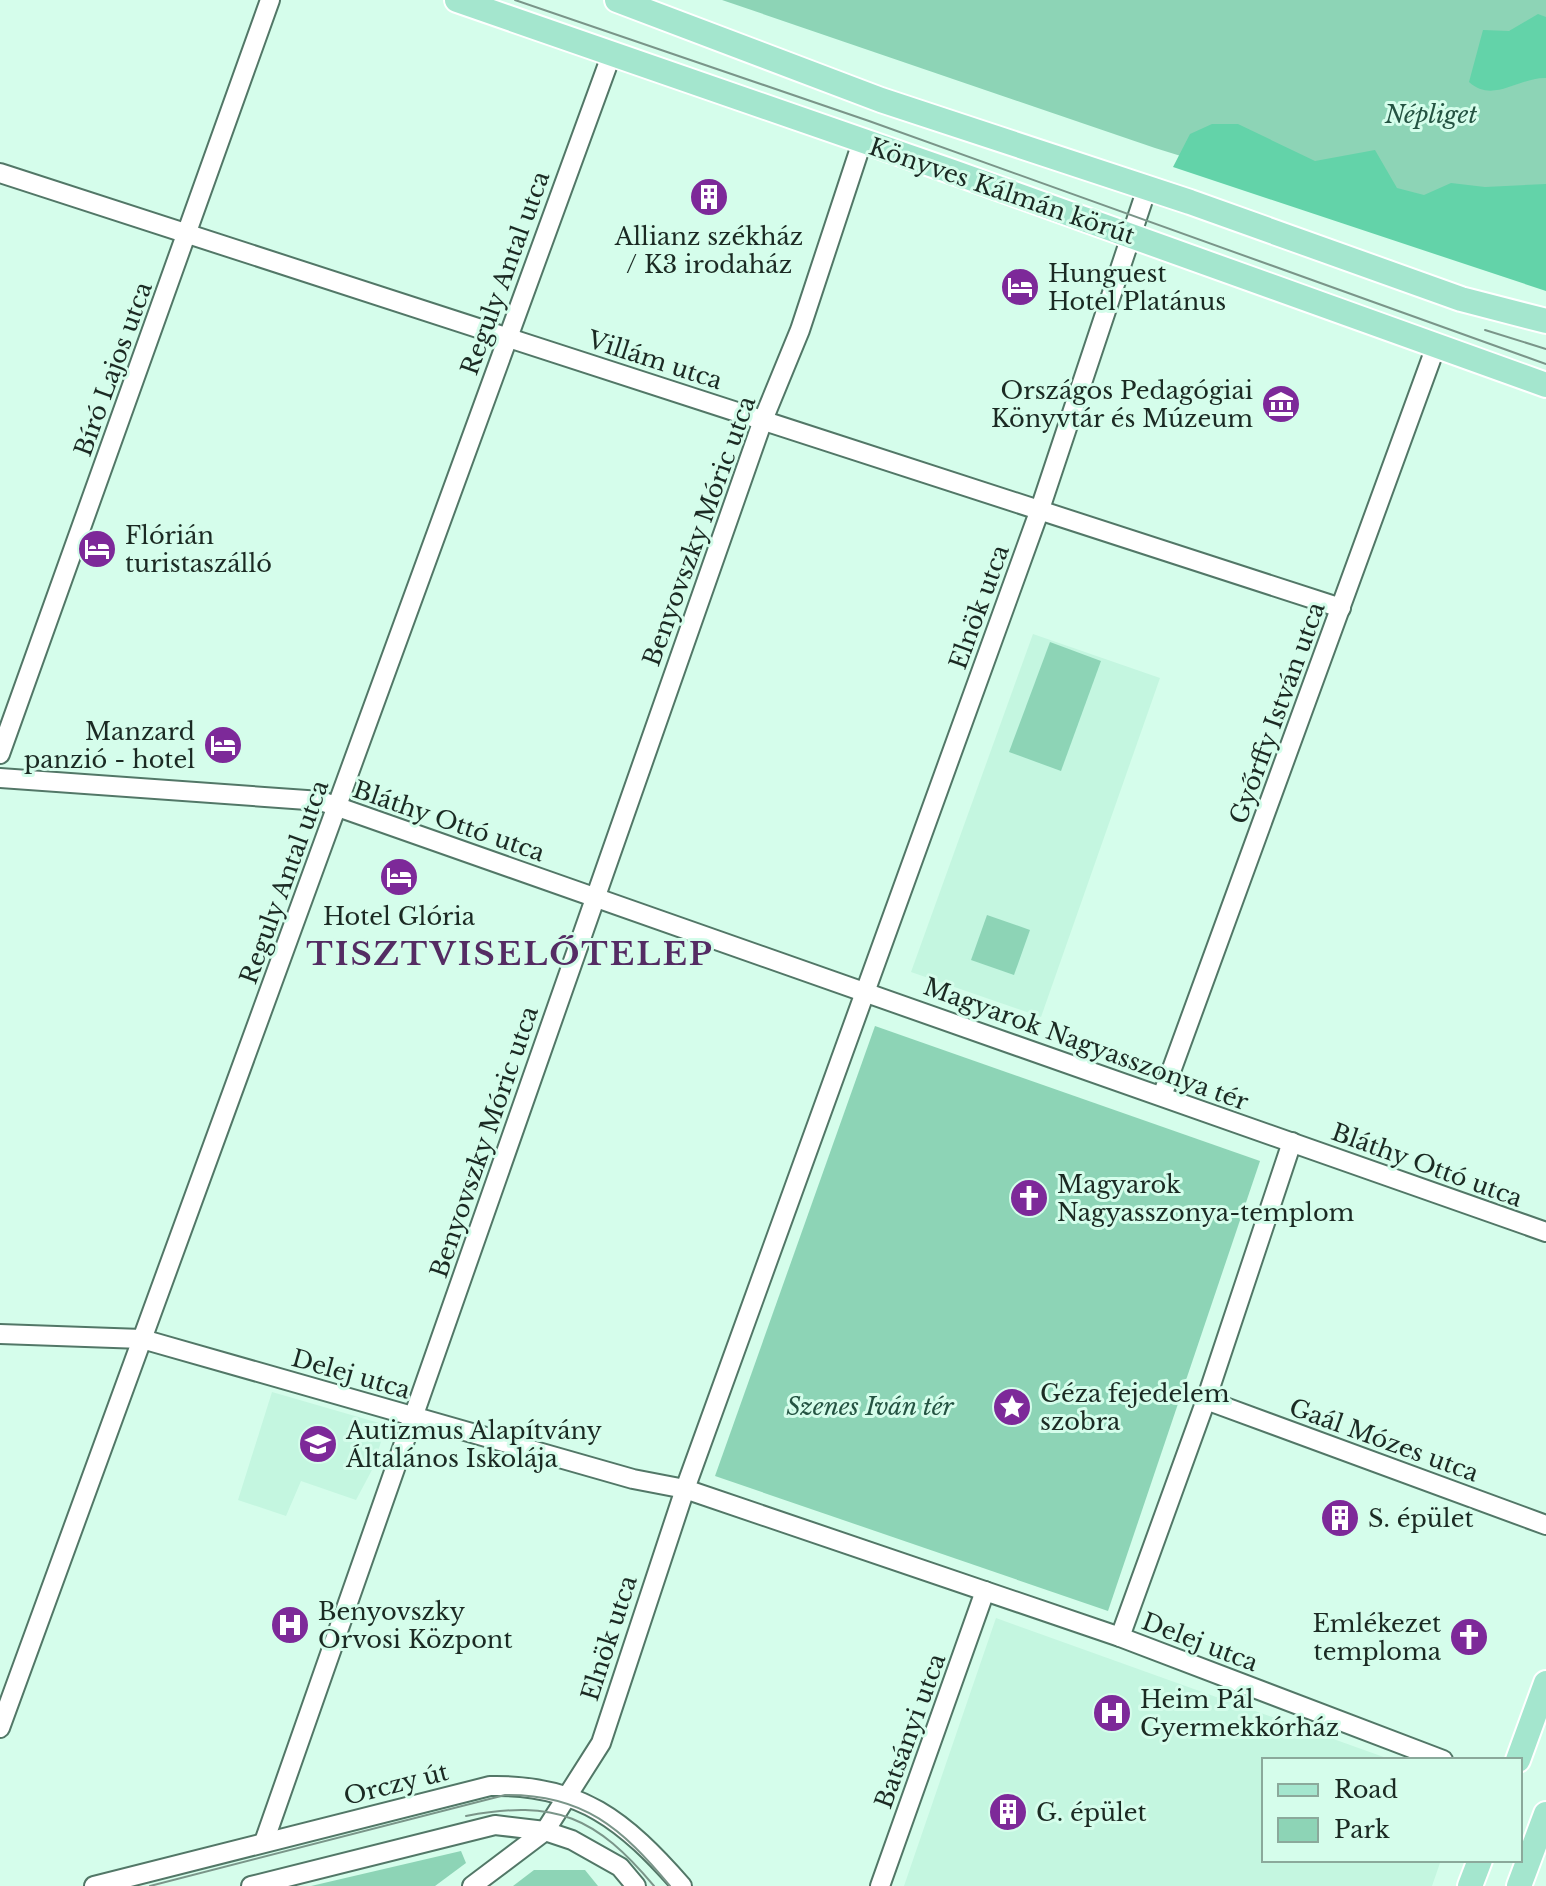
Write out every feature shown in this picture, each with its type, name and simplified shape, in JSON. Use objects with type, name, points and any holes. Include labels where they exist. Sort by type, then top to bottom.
[{"type":"main road","name":"Könyves Kálmán körút","points":[[457,0],[1546,385]]},
{"type":"main road","name":"Könyves Kálmán körút","points":[[617,0],[881,100],[1147,188],[1461,299],[1546,321]]},
{"type":"main road","points":[[1519,1758],[1546,1683]]},
{"type":"main road","points":[[1519,1886],[1546,1814]]},
{"type":"main road","points":[[1470,1886],[1479,1862]]},
{"type":"street","name":"Bíró Lajos utca","points":[[0,754],[270,0]]},
{"type":"street","name":"Reguly Antal utca","points":[[0,1728],[612,53]]},
{"type":"street","name":"Benyovszky Móric utca","points":[[264,1842],[763,420],[800,330],[862,142]]},
{"type":"street","name":"Villám utca","points":[[0,173],[1341,608]]},
{"type":"street","name":"Elnök utca","points":[[866,991],[1039,512],[1147,188]]},
{"type":"street","name":"Győrffy István utca","points":[[1162,1096],[1436,346]]},
{"type":"street","name":"Bláthy Ottó utca","points":[[0,778],[321,801],[866,991]]},
{"type":"street","name":"Magyarok Nagyasszonya tér","points":[[866,991],[1292,1142]]},
{"type":"street","points":[[866,991],[685,1489],[1120,1637],[1206,1400],[1292,1142]]},
{"type":"street","name":"Bláthy Ottó utca","points":[[1292,1142],[1546,1232]]},
{"type":"street","name":"Delej utca","points":[[0,1334],[142,1339],[633,1479],[685,1489]]},
{"type":"street","name":"Gaál Mózes utca","points":[[1206,1400],[1546,1525]]},
{"type":"street","name":"Elnök utca","points":[[472,1886],[545,1831],[601,1743],[685,1489]]},
{"type":"street","name":"Batsányi utca","points":[[880,1886],[985,1591]]},
{"type":"street","name":"Delej utca","points":[[1120,1637],[1438,1758]]},
{"type":"street","name":"Orczy út","points":[[94,1886],[490,1786],[531,1786],[587,1802],[612,1818],[650,1850],[682,1886]]},
{"type":"street","points":[[251,1886],[495,1825],[545,1831],[597,1851],[620,1867],[636,1886]]},
{"type":"shaded area","points":[[1033,634],[1160,678],[1041,1017],[911,972]]},
{"type":"shaded area","name":"Autizmus Alapítvány Általános Iskolája","points":[[272,1392],[386,1425],[373,1468],[356,1500],[301,1481],[286,1516],[238,1500]]},
{"type":"shaded area","name":"Heim Pál Gyermekkórház","points":[[996,1618],[1386,1758],[1262,1758],[1262,1862],[1440,1862],[1432,1886],[904,1886]]},
{"type":"green space","name":"Népliget","points":[[722,0],[1546,0],[1546,269],[1155,148]]},
{"type":"green space","points":[[1538,14],[1546,17],[1546,78],[1487,91],[1469,82],[1483,30],[1509,31]]},
{"type":"green space","points":[[1212,124],[1238,124],[1315,161],[1375,150],[1397,188],[1424,195],[1451,183],[1485,187],[1546,184],[1546,291],[1173,167],[1190,134]]},
{"type":"green space","points":[[1050,642],[1101,661],[1061,771],[1009,752]]},
{"type":"green space","points":[[987,915],[1030,930],[1014,975],[971,960]]},
{"type":"green space","name":"Szenes Iván tér","points":[[875,1026],[1260,1161],[1108,1611],[715,1476]]},
{"type":"green space","points":[[461,1851],[466,1863],[435,1886],[311,1886]]},
{"type":"green space","points":[[534,1870],[585,1870],[598,1886],[513,1886]]},
{"type":"tram line","points":[[515,0],[869,121],[1546,364]]},
{"type":"tram line","points":[[1485,330],[1546,349]]},
{"type":"tram line","points":[[150,1886],[505,1795],[557,1801],[599,1818],[635,1847],[670,1886]]},
{"type":"tram line","points":[[466,1816],[525,1810],[550,1812],[572,1819],[613,1844],[654,1886]]},
{"type":"place","name":"Allianz székház / K3 irodaház","points":[[709,197]]},
{"type":"place","name":"Hunguest Hotel Platánus","points":[[1020,287]]},
{"type":"place","name":"Országos Pedagógiai Könyvtár és Múzeum","points":[[1281,404]]},
{"type":"place","name":"Flórián turistaszálló","points":[[97,549]]},
{"type":"place","name":"Manzard panzió - hotel","points":[[223,745]]},
{"type":"place","name":"Hotel Glória","points":[[399,877]]},
{"type":"place","name":"Magyarok Nagyasszonya-templom","points":[[1029,1198]]},
{"type":"place","name":"Géza fejedelem szobra","points":[[1012,1407]]},
{"type":"place","name":"Autizmus Alapítvány Általános Iskolája","points":[[318,1444]]},
{"type":"place","name":"S. épület","points":[[1340,1518]]},
{"type":"place","name":"Benyovszky Orvosi Központ","points":[[290,1625]]},
{"type":"place","name":"Emlékezet temploma","points":[[1469,1637]]},
{"type":"place","name":"Heim Pál Gyermekkórház","points":[[1112,1713]]},
{"type":"place","name":"G. épület","points":[[1008,1812]]},
{"type":"district","name":"TISZTVISELŐTELEP","points":[[510,954]]}]
